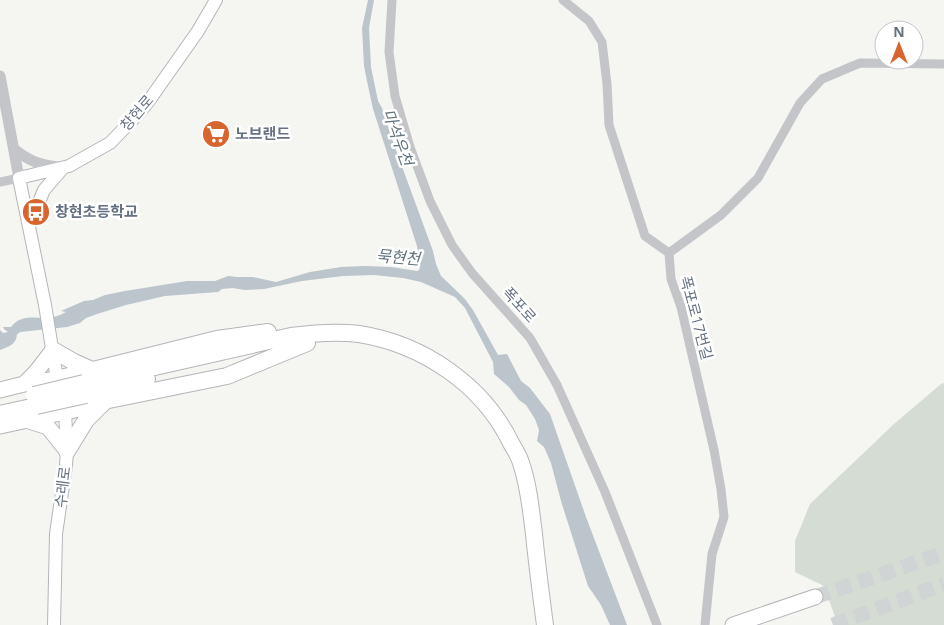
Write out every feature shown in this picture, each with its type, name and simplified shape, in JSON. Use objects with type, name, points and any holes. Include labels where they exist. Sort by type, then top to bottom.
[{"type":"highway","points":[[0,403],[291,336],[323,332],[359,334],[390,342],[414,351],[446,368],[469,386],[492,412],[521,462],[529,494],[545,625]]},
{"type":"highway","points":[[0,414],[57,380],[87,382],[267,348],[348,340],[384,347],[411,357],[444,375],[462,391],[483,414],[510,460],[522,498],[535,625]]},
{"type":"highway","points":[[0,426],[28,421],[104,401],[227,376],[307,343]]},
{"type":"highway","points":[[31,395],[36,372],[53,350],[74,362],[87,382]]},
{"type":"highway","points":[[0,390],[31,395]]},
{"type":"highway","points":[[28,421],[48,427],[66,452],[86,420],[104,401]]},
{"type":"highway","points":[[733,625],[816,598]]},
{"type":"main road","name":"창현로","points":[[19,178],[69,166],[110,143],[140,112],[198,31],[216,0]]},
{"type":"main road","points":[[29,224],[44,190],[63,168]]},
{"type":"main road","points":[[19,178],[29,224]]},
{"type":"main road","name":"수레로","points":[[29,224],[46,305],[57,380],[65,412],[66,465],[56,534],[54,625]]},
{"type":"street","name":"폭포로","points":[[392,0],[389,52],[395,96],[410,147],[430,201],[452,245],[472,273],[530,338],[557,385],[605,492],[657,625]]},
{"type":"street","points":[[562,0],[590,21],[602,42],[609,125],[645,236],[669,253],[721,215],[758,178],[800,104],[822,79],[860,63],[944,64]]},
{"type":"street","points":[[0,76],[19,178],[0,182]]},
{"type":"street","points":[[14,149],[32,161],[63,168]]},
{"type":"street","name":"폭포로17번길","points":[[669,253],[671,279],[681,307],[714,450],[724,517],[712,554],[705,625]]},
{"type":"shaded area","points":[[368,0],[374,0],[369,28],[371,67],[378,101],[433,251],[436,264],[441,276],[464,298],[473,310],[498,355],[507,354],[521,381],[530,388],[550,414],[627,625],[610,625],[601,605],[588,586],[551,463],[544,447],[537,441],[539,430],[535,419],[526,405],[494,374],[493,362],[465,308],[455,297],[421,282],[374,275],[343,276],[302,281],[264,289],[244,290],[233,288],[222,289],[218,292],[165,296],[97,314],[67,327],[20,332],[10,346],[0,350],[0,330],[3,333],[8,332],[3,327],[11,327],[15,322],[25,318],[56,317],[66,312],[61,311],[84,301],[125,291],[187,281],[215,281],[228,276],[253,277],[276,282],[310,272],[341,267],[391,267],[419,270],[417,246],[373,109],[364,66],[362,28]]},
{"type":"shaded area","points":[[944,383],[944,625],[838,625],[824,586],[795,572],[795,541],[810,504],[894,424]]},
{"type":"tunnel","points":[[815,597],[944,553]]},
{"type":"tunnel","points":[[833,625],[944,584]]},
{"type":"place","name":"노브랜드","points":[[216,134]]},
{"type":"place","name":"창현초등학교","points":[[36,212]]},
{"type":"water label","name":"마석우천","points":[[398,137]]},
{"type":"water label","name":"묵현천","points":[[398,257]]}]
